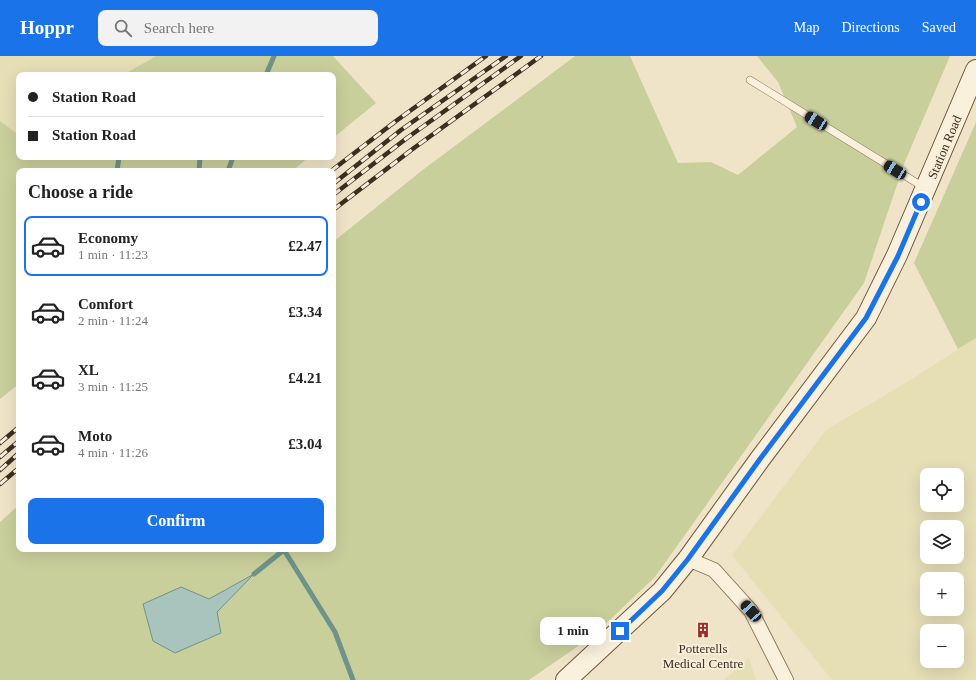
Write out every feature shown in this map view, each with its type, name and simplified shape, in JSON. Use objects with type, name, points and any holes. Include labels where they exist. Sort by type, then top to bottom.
[{"type":"street","name":"Station Road","points":[[566,680],[662,591],[688,559],[760,459],[866,318],[898,256],[976,70]]},
{"type":"street","points":[[688,559],[714,570],[751,611],[786,680]]},
{"type":"lane","points":[[750,80],[926,189]]},
{"type":"shaded area","points":[[0,56],[156,56],[128,72],[16,72],[16,134],[0,121]]},
{"type":"shaded area","points":[[976,338],[976,680],[832,680],[732,555],[826,430],[907,382]]},
{"type":"shaded area","points":[[749,658],[756,680],[724,680]]},
{"type":"green space","points":[[156,56],[333,56],[376,103],[336,136],[336,72],[128,72]]},
{"type":"green space","points":[[575,56],[630,56],[678,163],[711,162],[738,175],[797,127],[778,82],[757,56],[950,56],[904,164],[864,283],[655,577],[594,635],[529,680],[0,680],[0,522],[16,508],[16,552],[336,552],[336,240],[420,172]]},
{"type":"green space","points":[[0,121],[16,133],[16,160],[305,160],[296,168],[16,168],[16,386],[0,399]]},
{"type":"green space","points":[[976,122],[976,338],[958,349],[914,263]]},
{"type":"water","points":[[254,574],[217,612],[221,633],[175,653],[153,641],[143,604],[181,587],[209,599]]},
{"type":"waterway","points":[[267,72],[274,56]]},
{"type":"waterway","points":[[117,168],[119,160]]},
{"type":"waterway","points":[[199,168],[200,160]]},
{"type":"waterway","points":[[229,168],[232,160]]},
{"type":"waterway","points":[[254,574],[281,552]]},
{"type":"waterway","points":[[285,552],[335,632],[353,680]]},
{"type":"railway","points":[[335,168],[396,121],[486,56]]},
{"type":"railway","points":[[336,182],[401,130],[506,56]]},
{"type":"railway","points":[[336,193],[407,138],[521,56]]},
{"type":"railway","points":[[336,208],[414,148],[541,56]]},
{"type":"railway","points":[[0,443],[16,430]]},
{"type":"railway","points":[[0,457],[16,444]]},
{"type":"railway","points":[[0,470],[16,456]]},
{"type":"railway","points":[[0,484],[16,471]]},
{"type":"place","name":"Potterells Medical Centre","points":[[703,630]]},
{"type":"route","points":[[620,631],[662,591],[688,559],[760,459],[866,318],[898,256],[921,202]]}]
